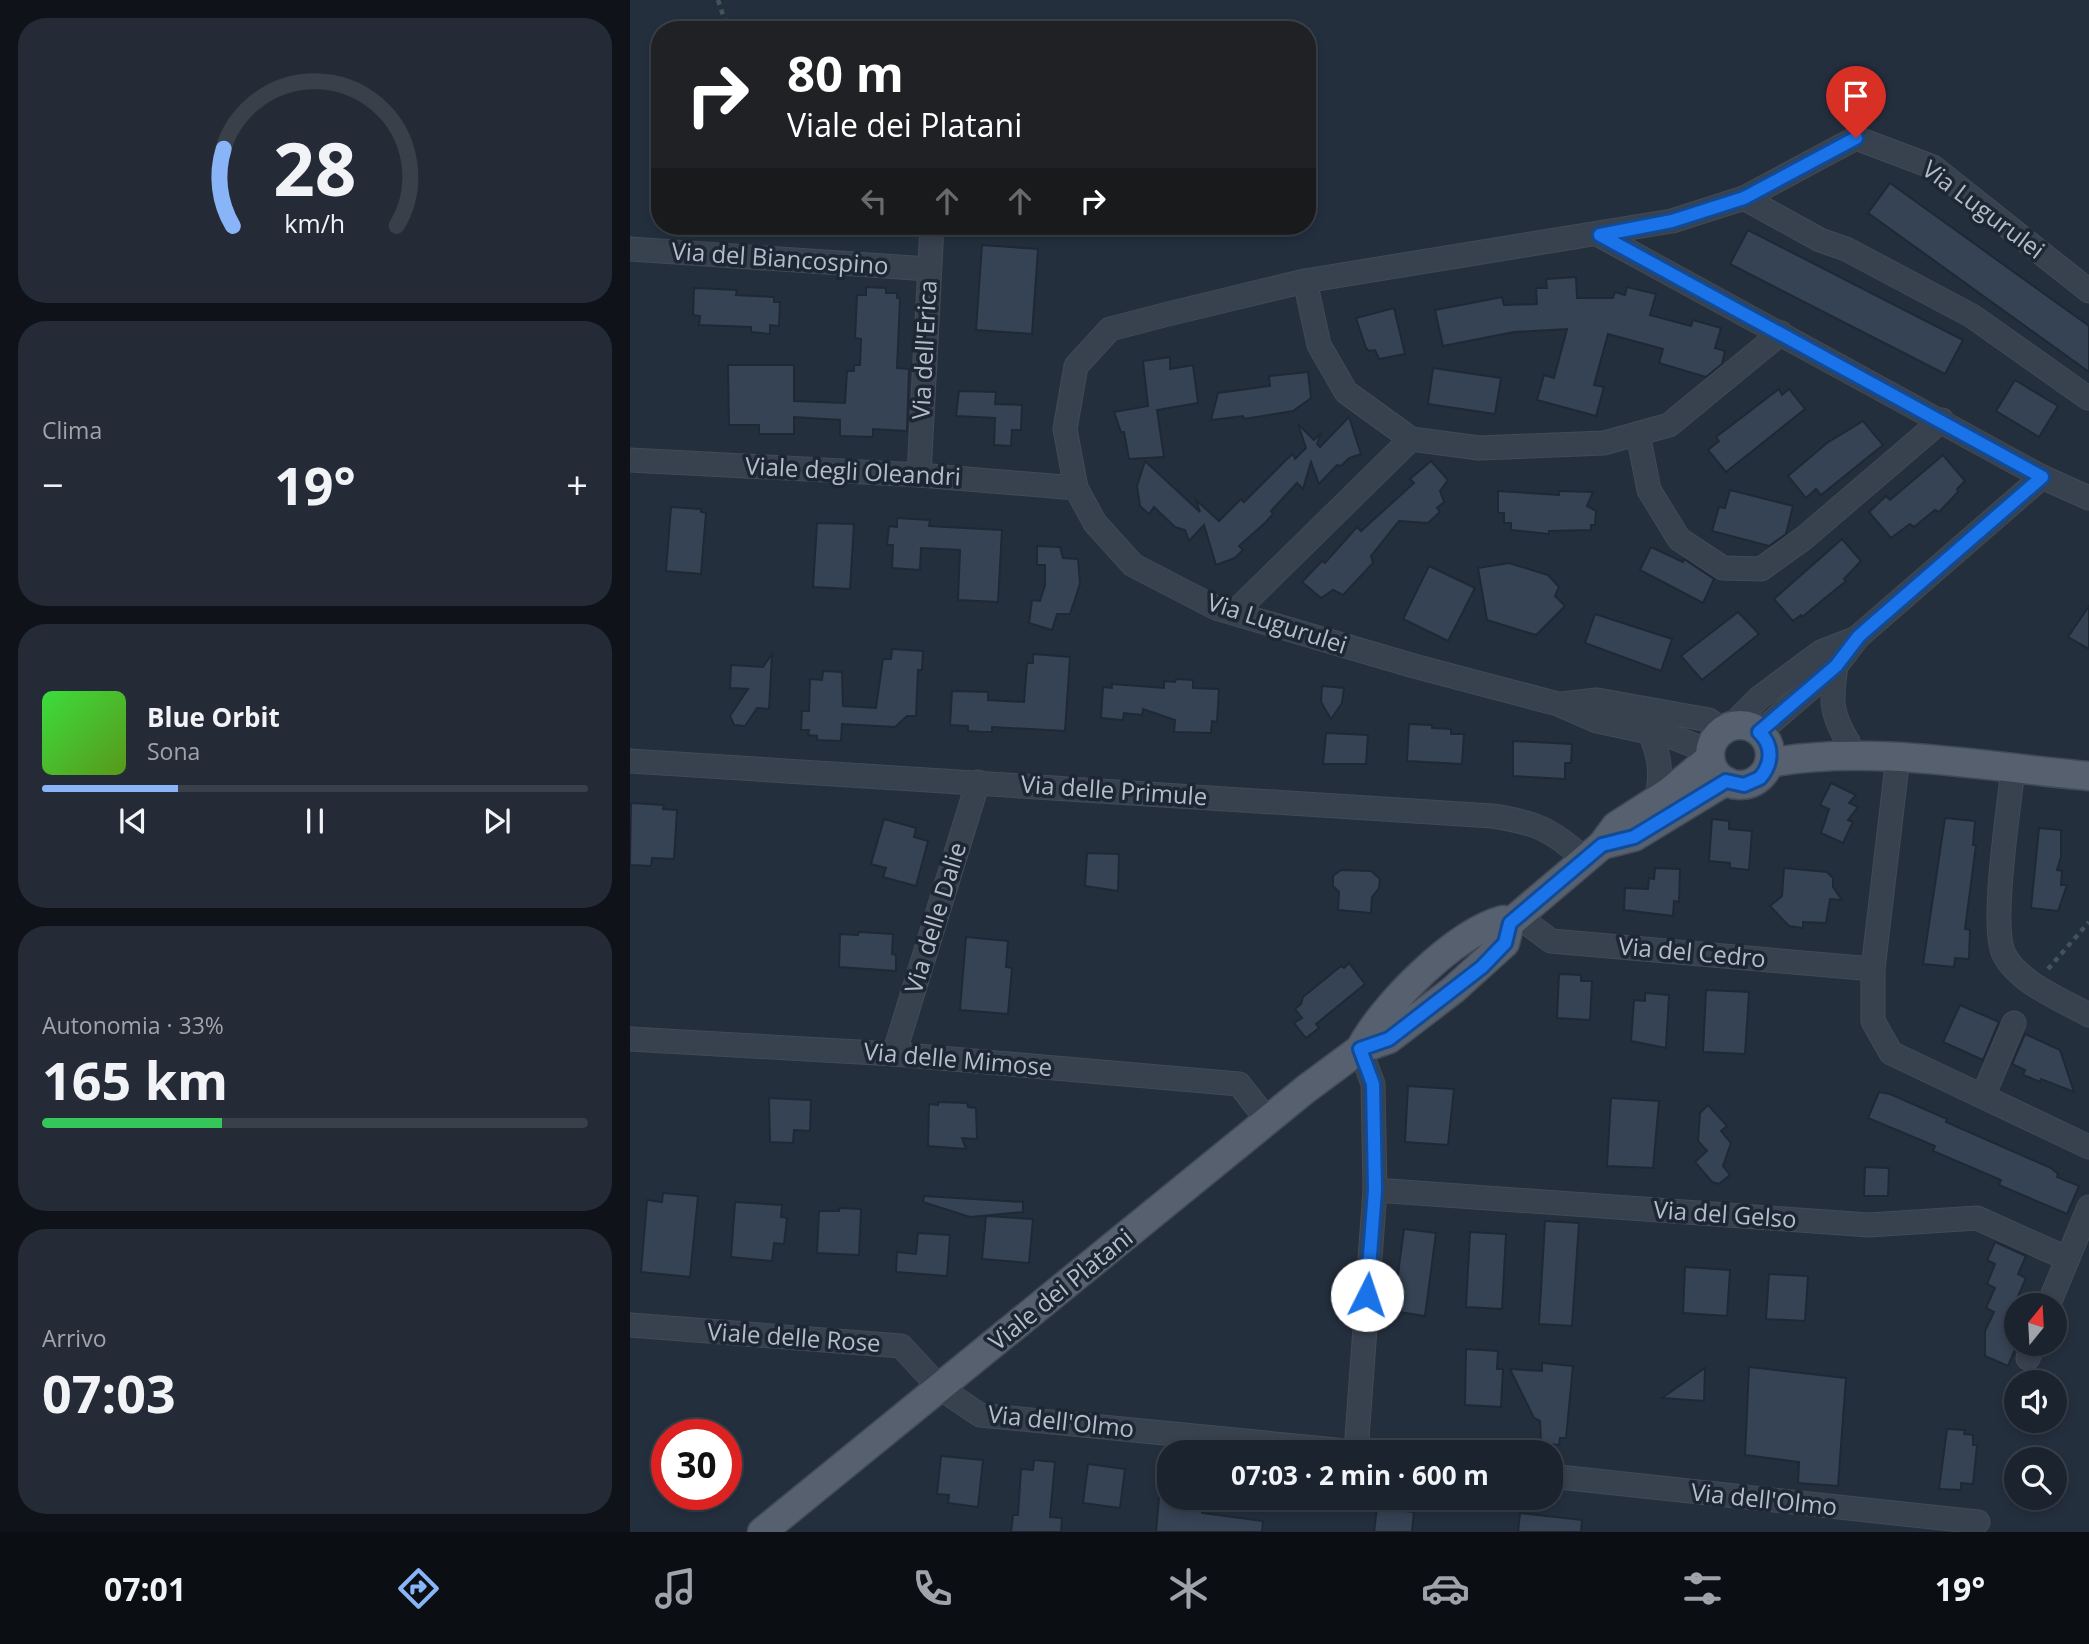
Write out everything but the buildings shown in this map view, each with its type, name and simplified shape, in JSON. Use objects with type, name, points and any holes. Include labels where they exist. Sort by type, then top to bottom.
[{"type":"main road","points":[[1726,781],[1714,769],[1718,742],[1748,726],[1761,734],[1769,746],[1769,763],[1811,755],[1898,757],[2089,776]]},
{"type":"main road","points":[[1761,734],[1848,742],[1898,757]]},
{"type":"main road","name":"Viale dei Platani","points":[[762,1532],[1360,1049],[1374,1023],[1429,967],[1485,925],[1503,919],[1515,920],[1594,852],[1616,825],[1657,799],[1718,742]]},
{"type":"main road","name":"Viale dei Platani","points":[[1594,852],[1634,837],[1726,781],[1749,783],[1760,778],[1769,763]]},
{"type":"street","name":"Via Lugurulei","points":[[1718,742],[1597,721],[1558,704],[1413,666],[1216,608],[1133,565],[1095,523],[1076,488],[1065,429],[1076,366],[1110,329],[1305,281],[1600,235],[1672,221],[1744,198],[1856,138],[1933,167],[2089,291]]},
{"type":"street","points":[[1744,198],[1820,240],[1846,249],[1972,316],[2088,398]]},
{"type":"street","name":"Via dell'Erica","points":[[919,475],[931,235]]},
{"type":"street","points":[[1600,235],[2042,477],[2089,498]]},
{"type":"street","name":"Via del Biancospino","points":[[630,249],[929,269]]},
{"type":"street","points":[[1305,281],[1319,345],[1346,392],[1411,439],[1479,448],[1604,443],[1670,425],[1781,333]]},
{"type":"street","points":[[1638,433],[1649,490],[1679,539],[1723,568],[1761,569],[1804,538],[1942,420]]},
{"type":"street","points":[[1234,613],[1411,439]]},
{"type":"street","name":"Viale degli Oleandri","points":[[630,460],[919,475],[1076,488]]},
{"type":"street","points":[[1761,734],[1836,666],[1857,638],[2042,477]]},
{"type":"street","points":[[1718,742],[1759,698],[1821,652],[1857,638]]},
{"type":"street","points":[[1836,666],[1832,706],[1835,720],[1848,742]]},
{"type":"street","name":"Via Lugurulei","points":[[1558,704],[1597,700],[1709,720],[1718,742]]},
{"type":"street","points":[[1649,731],[1661,756],[1662,775],[1657,799]]},
{"type":"street","points":[[1898,757],[1872,969],[1874,1021],[1891,1052],[2089,1147]]},
{"type":"street","name":"Via delle Primule","points":[[630,761],[1492,816],[1529,821],[1594,852]]},
{"type":"street","points":[[2013,769],[1999,915],[2004,952],[2020,972],[2035,983],[2089,1014]]},
{"type":"street","name":"Via delle Dalie","points":[[894,1054],[978,782]]},
{"type":"street","name":"Via del Cedro","points":[[1515,920],[1551,941],[1872,969]]},
{"type":"street","points":[[1983,1096],[2014,1023]]},
{"type":"street","name":"Via delle Mimose","points":[[630,1039],[894,1054],[1239,1084],[1268,1121]]},
{"type":"street","points":[[1357,1440],[1375,1190],[1373,1084],[1360,1049]]},
{"type":"street","name":"Via del Gelso","points":[[1375,1190],[1869,1225],[1978,1218],[2066,1258]]},
{"type":"street","points":[[2053,1293],[2089,1207]]},
{"type":"street","name":"Viale delle Rose","points":[[630,1325],[901,1346],[940,1388]]},
{"type":"street","name":"Via dell'Olmo","points":[[940,1388],[980,1415],[1234,1440]]},
{"type":"street","name":"Via dell'Olmo","points":[[1563,1477],[1978,1522]]},
{"type":"path","points":[[718,0],[725,21]]},
{"type":"path","points":[[2035,983],[2089,922]]},
{"type":"route","points":[[1367,1295],[1375,1190],[1373,1084],[1360,1049],[1389,1039],[1482,967],[1505,943],[1510,923],[1602,845],[1634,837],[1684,804],[1726,781],[1744,785],[1760,778],[1767,769],[1770,757],[1769,746],[1759,732],[1836,666],[1859,636],[2042,477],[1965,432],[1600,235],[1672,221],[1744,198],[1856,138]]}]
